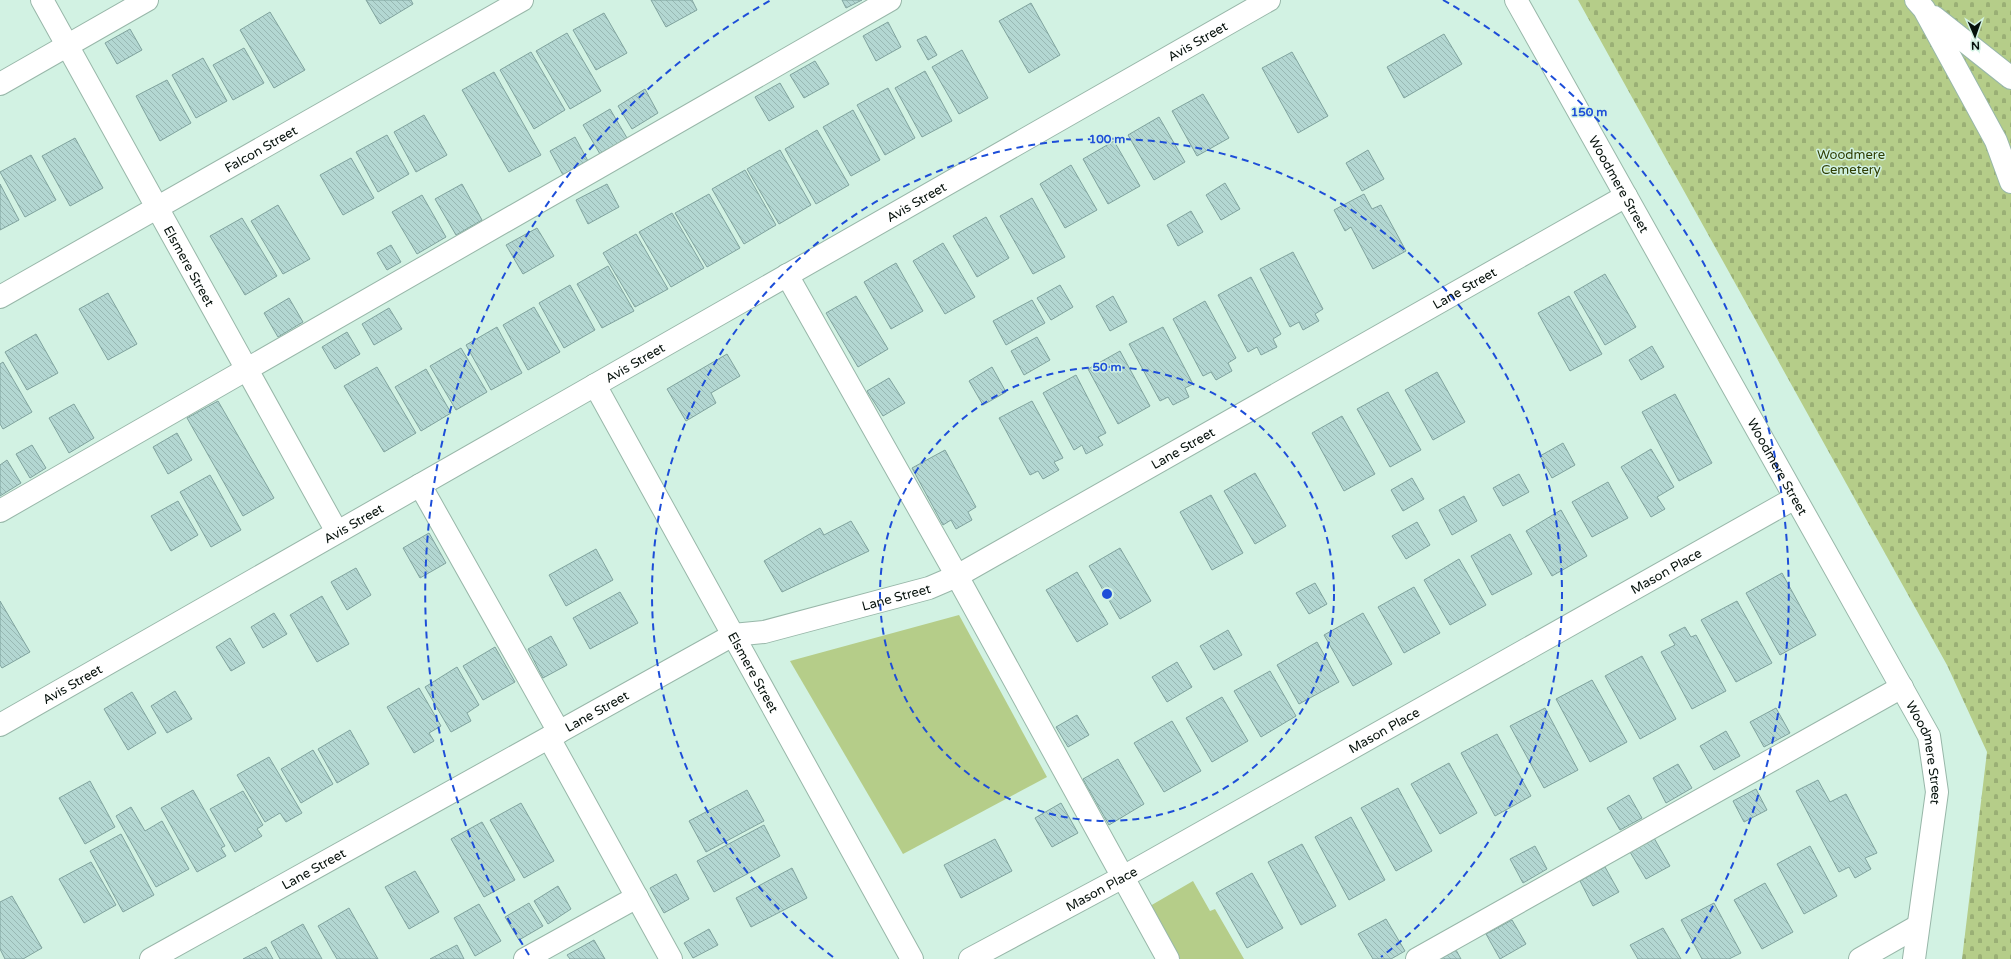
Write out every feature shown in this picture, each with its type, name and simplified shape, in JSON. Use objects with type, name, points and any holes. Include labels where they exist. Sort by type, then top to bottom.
[{"type":"street","name":"Elsmere Street","points":[[42,0],[337,532]]},
{"type":"street","points":[[0,84],[146,0]]},
{"type":"street","name":"Falcon Street","points":[[0,296],[522,0]]},
{"type":"street","points":[[0,510],[890,0]]},
{"type":"street","name":"Avis Street","points":[[0,724],[1269,0]]},
{"type":"street","name":"Woodmere Street","points":[[1516,0],[1929,736],[1937,792],[1914,959]]},
{"type":"street","points":[[1920,4],[2011,78]]},
{"type":"street","points":[[1920,4],[1996,141],[2011,182]]},
{"type":"street","name":"Lane Street","points":[[151,959],[733,635],[764,632],[929,588],[957,576],[1626,196]]},
{"type":"street","points":[[787,275],[957,576],[1168,959]]},
{"type":"street","name":"Elsmere Street","points":[[595,385],[912,959]]},
{"type":"street","points":[[420,485],[554,735],[637,897],[671,959]]},
{"type":"street","name":"Mason Place","points":[[970,959],[1123,877],[1796,498]]},
{"type":"street","points":[[1417,959],[1902,687]]},
{"type":"street","points":[[525,959],[637,897]]},
{"type":"street","points":[[1860,959],[1918,926]]},
{"type":"green space","name":"Woodmere Cemetery","points":[[1578,0],[2011,0],[2011,959],[1962,959],[1987,752],[1947,665]]},
{"type":"green space","points":[[959,615],[1047,777],[903,854],[790,661]]},
{"type":"green space","points":[[1193,881],[1210,911],[1215,909],[1244,959],[1180,959],[1150,906]]},
{"type":"building","points":[[366,0],[411,0],[413,4],[380,24]]},
{"type":"building","points":[[651,0],[692,0],[697,10],[666,27]]},
{"type":"building","points":[[842,0],[862,0],[846,8]]},
{"type":"building","points":[[1031,3],[1060,55],[1029,73],[999,21]]},
{"type":"building","points":[[270,12],[305,70],[274,88],[240,30]]},
{"type":"building","points":[[604,13],[627,53],[596,70],[573,30]]},
{"type":"building","points":[[888,22],[901,47],[876,61],[863,36]]},
{"type":"building","points":[[130,29],[142,50],[117,64],[105,43]]},
{"type":"building","points":[[567,33],[601,91],[570,109],[536,51]]},
{"type":"building","points":[[1444,34],[1462,64],[1404,98],[1387,67]]},
{"type":"building","points":[[926,36],[937,55],[928,60],[917,40]]},
{"type":"building","points":[[244,48],[264,83],[233,100],[213,65]]},
{"type":"building","points":[[962,50],[988,98],[959,114],[932,67]]},
{"type":"building","points":[[531,52],[565,110],[534,129],[500,70]]},
{"type":"building","points":[[1292,52],[1328,116],[1298,133],[1262,68]]},
{"type":"building","points":[[203,58],[227,101],[196,118],[172,75]]},
{"type":"building","points":[[815,61],[829,84],[804,98],[790,75]]},
{"type":"building","points":[[925,71],[952,121],[922,137],[895,88]]},
{"type":"building","points":[[494,72],[541,155],[509,172],[462,90]]},
{"type":"building","points":[[167,80],[191,123],[160,141],[136,96]]},
{"type":"building","points":[[780,83],[794,107],[769,121],[755,97]]},
{"type":"building","points":[[888,88],[915,138],[885,155],[857,105]]},
{"type":"building","points":[[645,89],[658,113],[632,129],[618,106]]},
{"type":"building","points":[[1203,94],[1229,138],[1197,156],[1172,111]]},
{"type":"building","points":[[610,109],[627,138],[600,154],[583,125]]},
{"type":"building","points":[[853,110],[880,160],[851,176],[823,127]]},
{"type":"building","points":[[424,115],[447,155],[416,172],[394,132]]},
{"type":"building","points":[[1159,117],[1185,162],[1154,180],[1128,135]]},
{"type":"building","points":[[817,130],[849,185],[816,204],[785,149]]},
{"type":"building","points":[[387,135],[409,174],[378,192],[356,152]]},
{"type":"building","points":[[575,137],[588,161],[563,175],[550,151]]},
{"type":"building","points":[[75,138],[103,188],[70,206],[42,156]]},
{"type":"building","points":[[1114,141],[1140,186],[1108,204],[1083,159]]},
{"type":"building","points":[[780,150],[811,205],[779,224],[747,169]]},
{"type":"building","points":[[1368,150],[1384,179],[1362,191],[1346,163]]},
{"type":"building","points":[[31,155],[56,200],[25,217],[0,172]]},
{"type":"building","points":[[351,158],[374,198],[343,215],[320,175]]},
{"type":"building","points":[[1071,165],[1097,210],[1065,228],[1040,184]]},
{"type":"building","points":[[745,170],[776,225],[744,244],[712,189]]},
{"type":"building","points":[[1225,183],[1240,209],[1221,220],[1206,195]]},
{"type":"building","points":[[0,184],[19,220],[0,230]]},
{"type":"building","points":[[462,184],[482,220],[456,235],[435,199]]},
{"type":"building","points":[[607,184],[619,207],[588,224],[576,200]]},
{"type":"building","points":[[709,194],[740,248],[707,267],[675,213]]},
{"type":"building","points":[[1364,194],[1372,209],[1381,205],[1406,251],[1373,269],[1351,227],[1345,231],[1334,210]]},
{"type":"building","points":[[422,195],[446,237],[417,254],[392,212]]},
{"type":"building","points":[[1032,198],[1065,257],[1033,274],[1000,216]]},
{"type":"building","points":[[278,205],[310,259],[283,274],[251,221]]},
{"type":"building","points":[[1191,211],[1203,232],[1178,246],[1167,225]]},
{"type":"building","points":[[672,213],[704,268],[671,287],[639,232]]},
{"type":"building","points":[[986,217],[1009,258],[977,277],[953,236]]},
{"type":"building","points":[[242,218],[277,276],[245,295],[210,236]]},
{"type":"building","points":[[537,228],[554,256],[523,274],[506,245]]},
{"type":"building","points":[[636,234],[668,289],[635,307],[603,253]]},
{"type":"building","points":[[943,243],[975,297],[945,314],[913,261]]},
{"type":"building","points":[[391,245],[401,262],[387,270],[377,253]]},
{"type":"building","points":[[1293,252],[1323,309],[1315,314],[1319,321],[1303,330],[1299,322],[1290,327],[1260,269]]},
{"type":"building","points":[[896,263],[923,311],[891,329],[864,282]]},
{"type":"building","points":[[608,266],[634,311],[602,328],[577,284]]},
{"type":"building","points":[[1605,274],[1636,327],[1605,345],[1574,292]]},
{"type":"building","points":[[1251,277],[1281,334],[1273,339],[1277,347],[1261,355],[1257,347],[1248,352],[1218,295]]},
{"type":"building","points":[[570,285],[595,330],[564,348],[539,303]]},
{"type":"building","points":[[1060,285],[1073,307],[1051,320],[1037,298]]},
{"type":"building","points":[[108,293],[137,344],[108,360],[79,309]]},
{"type":"building","points":[[856,296],[888,349],[858,367],[826,313]]},
{"type":"building","points":[[1113,296],[1127,322],[1110,331],[1096,306]]},
{"type":"building","points":[[1569,296],[1602,354],[1570,371],[1538,313]]},
{"type":"building","points":[[289,298],[303,322],[278,337],[264,313]]},
{"type":"building","points":[[1032,300],[1045,323],[1006,345],[993,321]]},
{"type":"building","points":[[1205,301],[1236,358],[1228,363],[1232,371],[1216,380],[1211,372],[1203,376],[1173,319]]},
{"type":"building","points":[[534,307],[560,352],[528,370],[503,325]]},
{"type":"building","points":[[389,308],[402,329],[374,345],[362,324]]},
{"type":"building","points":[[497,327],[522,373],[491,390],[466,345]]},
{"type":"building","points":[[1163,327],[1193,384],[1185,388],[1189,397],[1173,405],[1168,397],[1160,401],[1129,344]]},
{"type":"building","points":[[347,332],[360,354],[335,369],[322,347]]},
{"type":"building","points":[[36,334],[58,373],[27,390],[5,352]]},
{"type":"building","points":[[1037,337],[1050,360],[1024,375],[1011,351]]},
{"type":"building","points":[[1652,346],[1664,367],[1641,380],[1629,360]]},
{"type":"building","points":[[461,348],[487,392],[456,410],[430,366]]},
{"type":"building","points":[[1120,351],[1150,406],[1118,424],[1088,369]]},
{"type":"building","points":[[727,354],[740,376],[711,393],[716,403],[686,421],[667,389]]},
{"type":"building","points":[[3,362],[32,412],[3,429],[0,424],[0,364]]},
{"type":"building","points":[[377,367],[416,433],[384,452],[344,386]]},
{"type":"building","points":[[992,367],[1006,392],[983,405],[969,381]]},
{"type":"building","points":[[426,369],[451,413],[421,431],[395,387]]},
{"type":"building","points":[[1437,372],[1465,422],[1433,440],[1405,390]]},
{"type":"building","points":[[1076,375],[1106,433],[1098,437],[1103,445],[1086,454],[1082,445],[1074,450],[1043,393]]},
{"type":"building","points":[[889,378],[905,403],[883,416],[867,391]]},
{"type":"building","points":[[1388,392],[1421,450],[1390,467],[1357,409]]},
{"type":"building","points":[[1675,394],[1712,463],[1679,481],[1642,412]]},
{"type":"building","points":[[218,401],[274,498],[243,516],[187,418]]},
{"type":"building","points":[[1032,401],[1063,458],[1054,462],[1059,470],[1043,479],[1038,471],[1030,475],[999,418]]},
{"type":"building","points":[[74,404],[94,438],[69,453],[49,418]]},
{"type":"building","points":[[1342,416],[1375,474],[1344,491],[1312,433]]},
{"type":"building","points":[[177,433],[192,460],[168,474],[153,447]]},
{"type":"building","points":[[1563,443],[1575,465],[1552,478],[1540,456]]},
{"type":"building","points":[[32,445],[46,468],[30,478],[16,454]]},
{"type":"building","points":[[1651,449],[1674,487],[1657,497],[1665,509],[1651,517],[1621,467]]},
{"type":"building","points":[[945,450],[976,507],[968,512],[972,520],[956,529],[951,520],[943,525],[912,468]]},
{"type":"building","points":[[7,460],[21,483],[0,496],[0,465]]},
{"type":"building","points":[[1255,473],[1286,526],[1255,544],[1224,491]]},
{"type":"building","points":[[1519,474],[1529,492],[1503,506],[1493,488]]},
{"type":"building","points":[[210,475],[241,530],[211,547],[180,492]]},
{"type":"building","points":[[1412,478],[1424,499],[1403,511],[1391,490]]},
{"type":"building","points":[[1608,482],[1628,518],[1592,537],[1572,502]]},
{"type":"building","points":[[1211,495],[1243,553],[1212,570],[1180,512]]},
{"type":"building","points":[[1464,496],[1477,521],[1452,535],[1439,510]]},
{"type":"building","points":[[178,501],[198,535],[171,551],[151,516]]},
{"type":"building","points":[[1561,510],[1587,556],[1552,576],[1526,531]]},
{"type":"building","points":[[851,521],[869,551],[782,592],[764,561],[820,528],[824,535]]},
{"type":"building","points":[[1417,522],[1430,545],[1406,559],[1392,536]]},
{"type":"building","points":[[429,533],[446,563],[420,578],[403,548]]},
{"type":"building","points":[[1510,534],[1532,574],[1492,595],[1471,556]]},
{"type":"building","points":[[1120,548],[1151,601],[1120,619],[1089,566]]},
{"type":"building","points":[[596,549],[613,580],[566,606],[549,575]]},
{"type":"building","points":[[1459,559],[1486,605],[1450,625],[1424,580]]},
{"type":"building","points":[[356,568],[371,595],[347,610],[331,582]]},
{"type":"building","points":[[1077,572],[1108,624],[1077,642],[1046,590]]},
{"type":"building","points":[[1782,573],[1816,635],[1780,655],[1746,593]]},
{"type":"building","points":[[1315,583],[1327,604],[1309,614],[1296,593]]},
{"type":"building","points":[[1414,587],[1440,633],[1404,653],[1378,607]]},
{"type":"building","points":[[620,592],[638,623],[590,649],[573,618]]},
{"type":"building","points":[[322,596],[349,644],[317,662],[290,615]]},
{"type":"building","points":[[0,601],[30,652],[2,668],[0,665]]},
{"type":"building","points":[[1737,601],[1772,663],[1736,682],[1701,620]]},
{"type":"building","points":[[274,613],[287,634],[263,648],[251,627]]},
{"type":"building","points":[[1363,613],[1392,664],[1353,686],[1324,635]]},
{"type":"building","points":[[1685,627],[1691,637],[1696,635],[1726,691],[1692,709],[1661,652],[1675,645],[1669,635]]},
{"type":"building","points":[[1228,630],[1242,655],[1214,670],[1200,646]]},
{"type":"building","points":[[551,636],[567,665],[543,678],[528,649]]},
{"type":"building","points":[[230,638],[245,663],[231,671],[216,647]]},
{"type":"building","points":[[1317,642],[1339,682],[1299,704],[1277,665]]},
{"type":"building","points":[[495,647],[515,682],[483,700],[463,666]]},
{"type":"building","points":[[1642,656],[1676,719],[1640,739],[1605,676]]},
{"type":"building","points":[[1177,662],[1192,687],[1167,702],[1152,677]]},
{"type":"building","points":[[457,667],[479,705],[467,713],[471,721],[451,732],[425,687]]},
{"type":"building","points":[[1270,671],[1296,716],[1261,737],[1234,691]]},
{"type":"building","points":[[1592,680],[1627,742],[1590,762],[1556,699]]},
{"type":"building","points":[[419,688],[441,726],[429,733],[434,741],[414,753],[387,707]]},
{"type":"building","points":[[175,691],[192,719],[167,733],[151,706]]},
{"type":"building","points":[[132,692],[156,733],[128,750],[104,709]]},
{"type":"building","points":[[1222,697],[1248,741],[1212,762],[1186,718]]},
{"type":"building","points":[[1545,708],[1578,770],[1544,788],[1510,726]]},
{"type":"building","points":[[1776,708],[1790,733],[1764,747],[1750,722]]},
{"type":"building","points":[[1077,715],[1089,735],[1068,747],[1056,727]]},
{"type":"building","points":[[1172,721],[1201,771],[1164,792],[1134,743]]},
{"type":"building","points":[[350,730],[369,764],[337,783],[318,749]]},
{"type":"building","points":[[1726,731],[1740,756],[1714,770],[1700,746]]},
{"type":"building","points":[[1497,734],[1531,796],[1495,816],[1461,753]]},
{"type":"building","points":[[313,750],[333,784],[301,803],[281,769]]},
{"type":"building","points":[[269,757],[302,813],[286,822],[280,813],[265,822],[237,775]]},
{"type":"building","points":[[1118,759],[1144,804],[1109,825],[1083,779]]},
{"type":"building","points":[[1449,763],[1477,813],[1440,834],[1411,784]]},
{"type":"building","points":[[1678,764],[1692,788],[1666,803],[1653,778]]},
{"type":"building","points":[[1818,780],[1830,802],[1846,794],[1877,853],[1865,858],[1871,869],[1855,878],[1849,867],[1839,872],[1796,791]]},
{"type":"building","points":[[90,781],[115,827],[85,844],[59,798]]},
{"type":"building","points":[[1398,788],[1432,851],[1396,871],[1361,808]]},
{"type":"building","points":[[1756,789],[1767,810],[1744,822],[1733,801]]},
{"type":"building","points":[[193,790],[225,846],[221,848],[226,856],[197,872],[161,808]]},
{"type":"building","points":[[747,790],[764,821],[706,852],[689,821]]},
{"type":"building","points":[[243,791],[263,825],[257,829],[262,836],[235,852],[210,809]]},
{"type":"building","points":[[1629,795],[1642,818],[1620,830],[1607,808]]},
{"type":"building","points":[[521,803],[554,861],[524,878],[490,820]]},
{"type":"building","points":[[1061,803],[1078,833],[1052,847],[1035,818]]},
{"type":"building","points":[[131,807],[145,831],[162,821],[189,869],[156,887],[116,816]]},
{"type":"building","points":[[1351,817],[1385,880],[1349,900],[1315,837]]},
{"type":"building","points":[[482,822],[515,880],[484,897],[451,839]]},
{"type":"building","points":[[764,825],[780,856],[714,892],[697,861]]},
{"type":"building","points":[[121,834],[154,895],[123,912],[90,851]]},
{"type":"building","points":[[1654,838],[1670,866],[1646,879],[1630,852]]},
{"type":"building","points":[[995,839],[1012,871],[961,898],[944,865]]},
{"type":"building","points":[[1302,844],[1336,906],[1301,925],[1268,862]]},
{"type":"building","points":[[1535,846],[1547,869],[1523,883],[1510,859]]},
{"type":"building","points":[[1810,846],[1837,896],[1804,914],[1777,864]]},
{"type":"building","points":[[91,862],[116,905],[84,923],[59,879]]},
{"type":"building","points":[[1605,867],[1619,892],[1593,906],[1580,881]]},
{"type":"building","points":[[792,868],[807,898],[751,927],[736,898]]},
{"type":"building","points":[[415,871],[439,912],[409,929],[385,887]]},
{"type":"building","points":[[1252,873],[1283,928],[1247,948],[1216,893]]},
{"type":"building","points":[[676,874],[689,899],[664,913],[650,888]]},
{"type":"building","points":[[1765,883],[1793,932],[1762,949],[1734,900]]},
{"type":"building","points":[[558,886],[571,909],[548,924],[534,901]]},
{"type":"building","points":[[12,896],[42,948],[23,959],[5,959],[0,949],[0,902]]},
{"type":"building","points":[[529,903],[543,926],[519,940],[505,917]]},
{"type":"building","points":[[1714,903],[1741,953],[1729,959],[1702,959],[1681,920]]},
{"type":"building","points":[[479,904],[501,941],[475,956],[454,918]]},
{"type":"building","points":[[349,908],[378,959],[337,959],[318,926]]},
{"type":"building","points":[[1386,919],[1405,951],[1391,959],[1373,959],[1358,934]]},
{"type":"building","points":[[1512,920],[1526,944],[1500,959],[1486,934]]},
{"type":"building","points":[[303,924],[322,959],[280,959],[271,942]]},
{"type":"building","points":[[1663,928],[1681,959],[1638,959],[1630,945]]},
{"type":"building","points":[[709,929],[718,945],[693,958],[684,943]]},
{"type":"building","points":[[594,940],[605,959],[570,959],[567,955]]},
{"type":"building","points":[[457,945],[464,959],[430,959]]},
{"type":"building","points":[[266,947],[273,959],[243,959]]},
{"type":"building","points":[[1456,950],[1461,959],[1439,959]]}]
